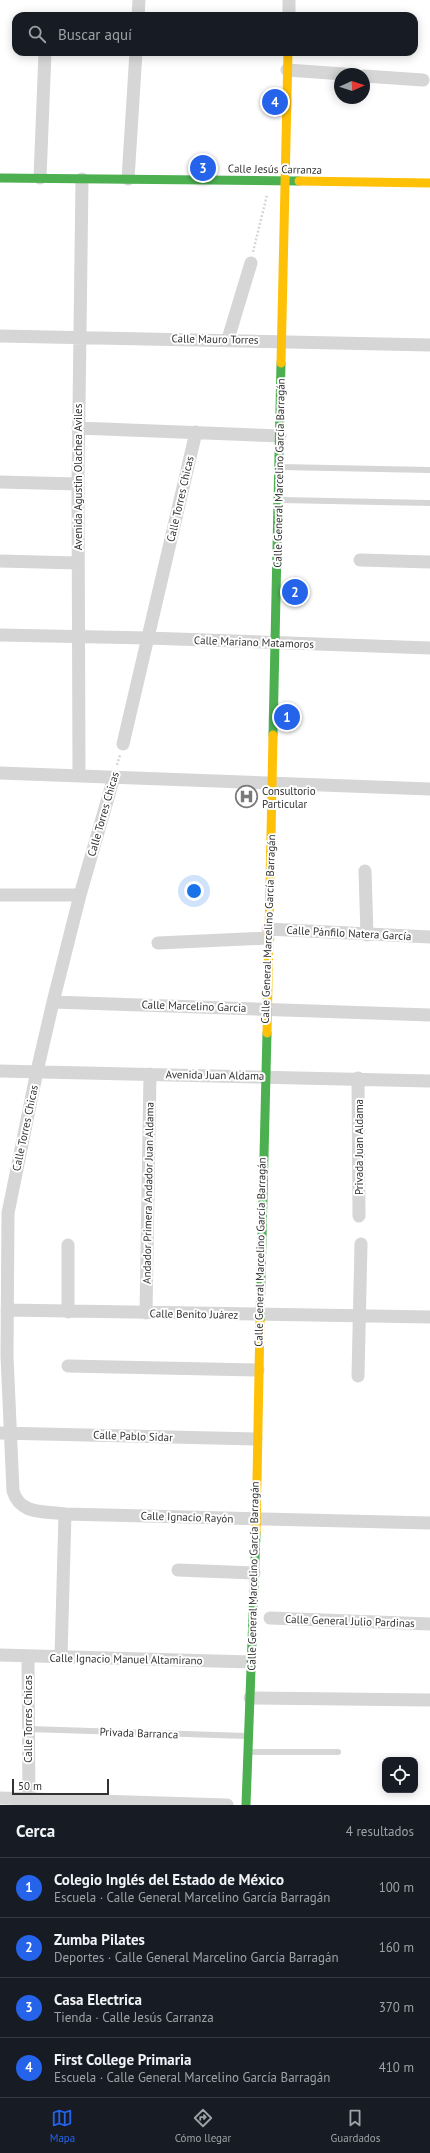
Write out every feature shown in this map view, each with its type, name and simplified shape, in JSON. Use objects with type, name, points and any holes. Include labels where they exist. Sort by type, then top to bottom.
[{"type":"street","points":[[138,12],[139,0]]},
{"type":"street","points":[[288,12],[289,0]]},
{"type":"street","points":[[40,178],[46,56]]},
{"type":"street","points":[[128,179],[136,56]]},
{"type":"street","name":"Calle General Marcelino García Barragán","points":[[246,1805],[256,1519],[256,1439],[264,1076],[273,783],[274,644],[288,56]]},
{"type":"street","points":[[288,70],[334,73]]},
{"type":"street","points":[[370,76],[423,80]]},
{"type":"street","name":"Calle Jesús Carranza","points":[[0,178],[430,182]]},
{"type":"street","name":"Avenida Agustin Olachea Aviles","points":[[78,776],[78,428],[82,179]]},
{"type":"street","points":[[228,339],[250,263]]},
{"type":"street","name":"Calle Mauro Torres","points":[[0,336],[228,339],[430,345]]},
{"type":"street","points":[[78,428],[280,436]]},
{"type":"street","name":"Calle Torres Chicas","points":[[123,744],[196,432]]},
{"type":"street","points":[[0,482],[78,484]]},
{"type":"street","points":[[360,560],[430,562]]},
{"type":"street","points":[[0,561],[78,563]]},
{"type":"street","name":"Calle Mariano Matamoros","points":[[0,635],[78,638],[148,638],[274,644],[430,648]]},
{"type":"street","points":[[0,773],[430,788]]},
{"type":"street","name":"Calle Torres Chicas","points":[[18,1504],[13,1491],[5,1433],[3,1356],[7,1310],[7,1232],[11,1196],[53,1002],[80,896],[114,778]]},
{"type":"street","points":[[365,871],[367,935]]},
{"type":"street","points":[[0,894],[80,896]]},
{"type":"street","name":"Calle Pánfilo Natera García","points":[[158,943],[268,933],[430,937]]},
{"type":"street","name":"Calle Marcelino Garcia","points":[[53,1002],[266,1008],[430,1015]]},
{"type":"street","name":"Avenida Juan Aldama","points":[[0,1071],[358,1078],[430,1081]]},
{"type":"street","name":"Andador Primera Andador Juan Aldama","points":[[146,1313],[150,1074]]},
{"type":"street","name":"Privada Juan Aldama","points":[[358,1078],[359,1216]]},
{"type":"street","points":[[68,1244],[68,1312]]},
{"type":"street","points":[[358,1376],[361,1244]]},
{"type":"street","name":"Calle Benito Juárez","points":[[7,1310],[259,1316],[430,1317]]},
{"type":"street","points":[[68,1366],[258,1370]]},
{"type":"street","name":"Calle Pablo Sidar","points":[[5,1433],[256,1439]]},
{"type":"street","name":"Calle Ignacio Rayón","points":[[18,1504],[34,1510],[65,1514],[430,1523]]},
{"type":"street","points":[[61,1658],[65,1514]]},
{"type":"street","points":[[178,1570],[254,1573]]},
{"type":"street","name":"Calle General Julio Pardinas","points":[[270,1618],[430,1624]]},
{"type":"street","name":"Calle Ignacio Manuel Altamirano","points":[[0,1655],[61,1658],[251,1662]]},
{"type":"street","name":"Calle Torres Chicas","points":[[28,1657],[28,1802]]},
{"type":"street","points":[[250,1698],[430,1700]]},
{"type":"street","points":[[0,1798],[28,1802],[226,1805]]},
{"type":"lane","points":[[279,467],[430,470]]},
{"type":"lane","points":[[278,500],[430,503]]},
{"type":"lane","name":"Privada Barranca","points":[[29,1729],[249,1736]]},
{"type":"lane","points":[[248,1752],[338,1752]]},
{"type":"path","points":[[250,263],[271,181]]},
{"type":"path","name":"Calle Torres Chicas","points":[[114,778],[123,744]]},
{"type":"traffic: fast","points":[[0,178],[299,181]]},
{"type":"traffic: fast","points":[[273,735],[281,363]]},
{"type":"traffic: fast","points":[[260,1320],[267,1033]]},
{"type":"traffic: fast","points":[[246,1805],[256,1533]]},
{"type":"traffic: slow","points":[[281,363],[288,56]]},
{"type":"traffic: slow","points":[[299,181],[430,183]]},
{"type":"traffic: slow","points":[[267,1033],[273,735]]},
{"type":"traffic: slow","points":[[256,1533],[260,1320]]},
{"type":"place","name":"First College Primaria","points":[[275,102]]},
{"type":"place","name":"Casa Electrica","points":[[203,168]]},
{"type":"place","name":"Zumba Pilates","points":[[295,592]]},
{"type":"place","name":"Colegio Inglés del Estado de México","points":[[287,717]]},
{"type":"place","name":"Consultorio Particular","points":[[247,797]]}]
